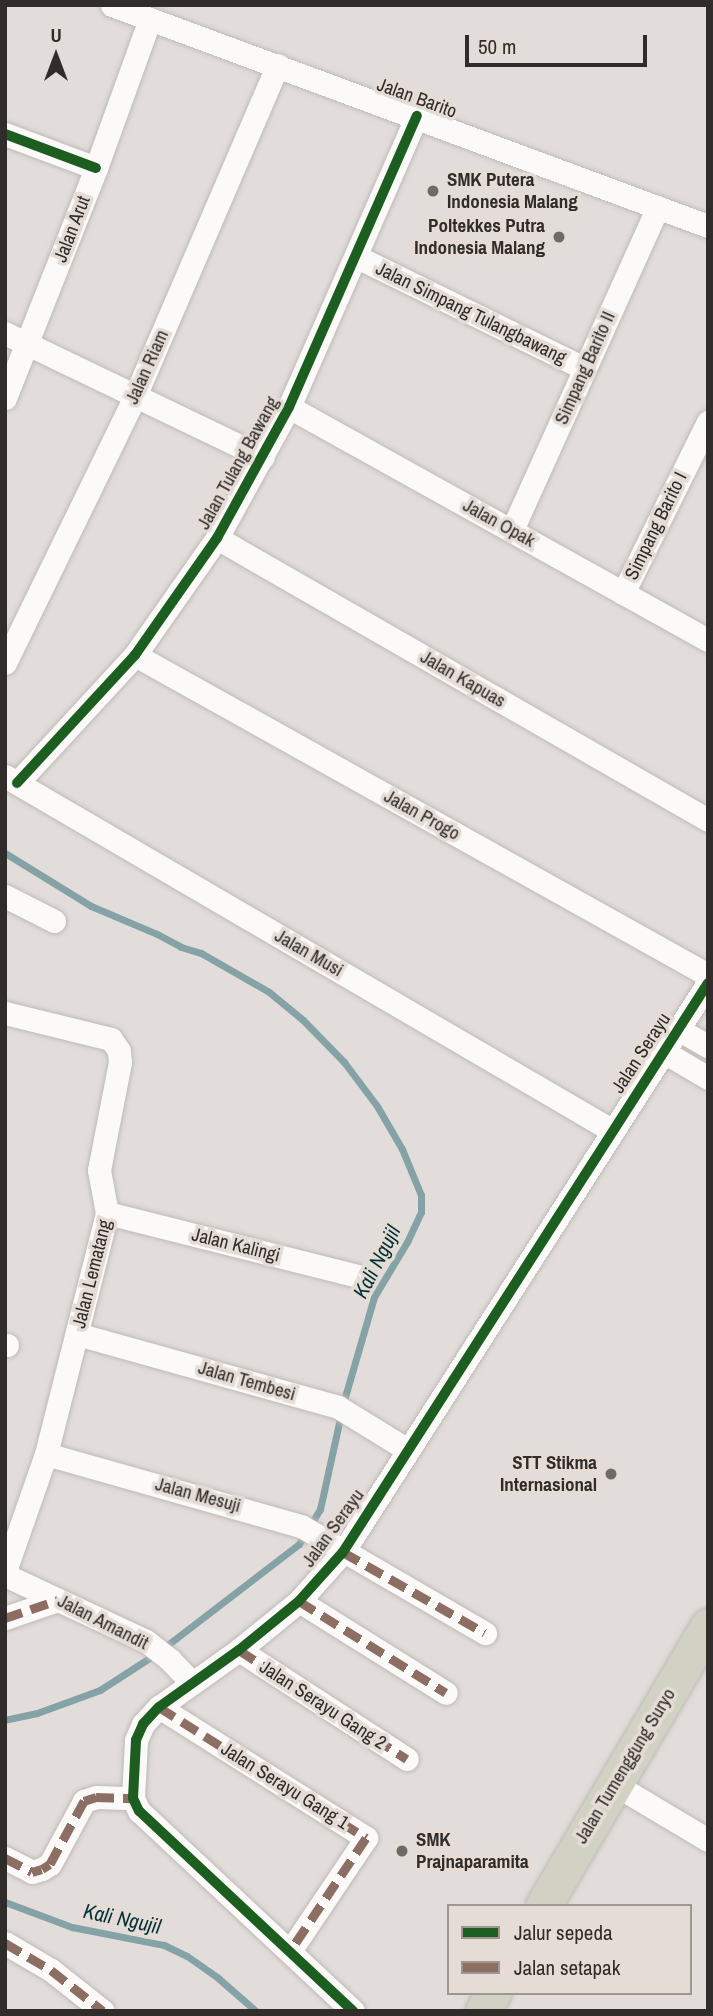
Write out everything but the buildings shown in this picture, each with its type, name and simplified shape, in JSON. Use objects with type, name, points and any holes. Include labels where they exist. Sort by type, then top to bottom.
[{"type":"highway","name":"Jalan Tumenggung Suryo","points":[[544,1904],[708,1626]]},
{"type":"highway","points":[[482,2011],[491,1995]]},
{"type":"street","name":"Jalan Barito","points":[[113,5],[708,226]]},
{"type":"street","name":"Jalan Arut","points":[[5,398],[96,168],[150,19]]},
{"type":"street","name":"Jalan Riam","points":[[5,663],[136,394],[278,65]]},
{"type":"street","name":"Jalan Tulang Bawang","points":[[11,780],[135,655],[217,538],[289,407],[358,257],[417,116]]},
{"type":"street","points":[[5,134],[96,168]]},
{"type":"street","name":"Simpang Barito II","points":[[512,530],[658,207]]},
{"type":"street","name":"Jalan Simpang Tulangbawang","points":[[358,257],[584,368]]},
{"type":"street","points":[[5,333],[263,457]]},
{"type":"street","name":"Jalan Opak","points":[[289,407],[708,639]]},
{"type":"street","name":"Simpang Barito I","points":[[623,593],[708,422]]},
{"type":"street","name":"Jalan Kapuas","points":[[217,538],[708,820]]},
{"type":"street","name":"Jalan Progo","points":[[135,655],[708,975]]},
{"type":"street","name":"Jalan Musi","points":[[11,780],[612,1131]]},
{"type":"street","points":[[5,896],[54,921]]},
{"type":"street","name":"Jalan Serayu","points":[[132,1798],[136,1740],[143,1724],[159,1707],[239,1650],[299,1601],[342,1552],[708,983]]},
{"type":"street","name":"Jalan Lematang","points":[[5,1013],[116,1043],[120,1062],[99,1170],[107,1213],[46,1454],[5,1573]]},
{"type":"street","points":[[678,1029],[708,1046]]},
{"type":"street","points":[[664,1052],[708,1078]]},
{"type":"street","name":"Jalan Kalingi","points":[[107,1213],[366,1278]]},
{"type":"street","name":"Jalan Tembesi","points":[[77,1334],[346,1412],[408,1450]]},
{"type":"street","name":"Jalan Mesuji","points":[[46,1454],[309,1531],[485,1633]]},
{"type":"street","name":"Jalan Amandit","points":[[5,1573],[146,1641],[170,1660],[192,1683]]},
{"type":"street","points":[[5,1618],[58,1600]]},
{"type":"street","points":[[299,1601],[446,1693]]},
{"type":"street","name":"Jalan Serayu Gang 2","points":[[239,1650],[407,1759]]},
{"type":"street","name":"Jalan Serayu Gang 1","points":[[159,1707],[366,1838],[290,1951]]},
{"type":"street","points":[[614,1784],[708,1840]]},
{"type":"street","points":[[5,1858],[32,1872],[42,1869],[50,1864],[84,1801],[96,1797],[132,1798],[139,1811],[174,1847],[353,2011]]},
{"type":"street","points":[[5,1943],[51,1970],[103,2011]]},
{"type":"waterway","name":"Kali Ngujil","points":[[5,853],[91,906],[181,947],[201,953],[269,992],[303,1020],[344,1062],[377,1106],[402,1149],[421,1195],[421,1212],[407,1242],[374,1297],[344,1400],[320,1509],[299,1544],[157,1653],[100,1690],[37,1713],[5,1720]]},
{"type":"waterway","name":"Kali Ngujil","points":[[5,1902],[72,1927],[164,1945],[187,1956],[218,1978],[256,2011]]},
{"type":"marked path","points":[[343,1552],[485,1633]]},
{"type":"marked path","points":[[5,1618],[58,1600]]},
{"type":"marked path","points":[[299,1601],[446,1693]]},
{"type":"marked path","points":[[239,1650],[407,1759]]},
{"type":"marked path","points":[[159,1707],[366,1838],[290,1951]]},
{"type":"marked path","points":[[5,1858],[32,1872],[42,1869],[50,1864],[84,1801],[96,1797],[133,1798]]},
{"type":"marked path","points":[[5,1943],[51,1970],[103,2011]]},
{"type":"cycle path","points":[[17,783],[135,655],[217,538],[289,407],[417,116]]},
{"type":"cycle path","points":[[5,134],[96,168]]},
{"type":"cycle path","points":[[353,2011],[139,1811],[133,1798],[136,1740],[143,1724],[159,1707],[239,1650],[299,1601],[343,1552],[708,983]]},
{"type":"place","name":"SMK Putera Indonesia Malang","points":[[433,191]]},
{"type":"place","name":"Poltekkes Putra Indonesia Malang","points":[[559,237]]},
{"type":"place","name":"STT Stikma Internasional","points":[[611,1474]]},
{"type":"place","name":"SMK Prajnaparamita","points":[[402,1851]]}]
